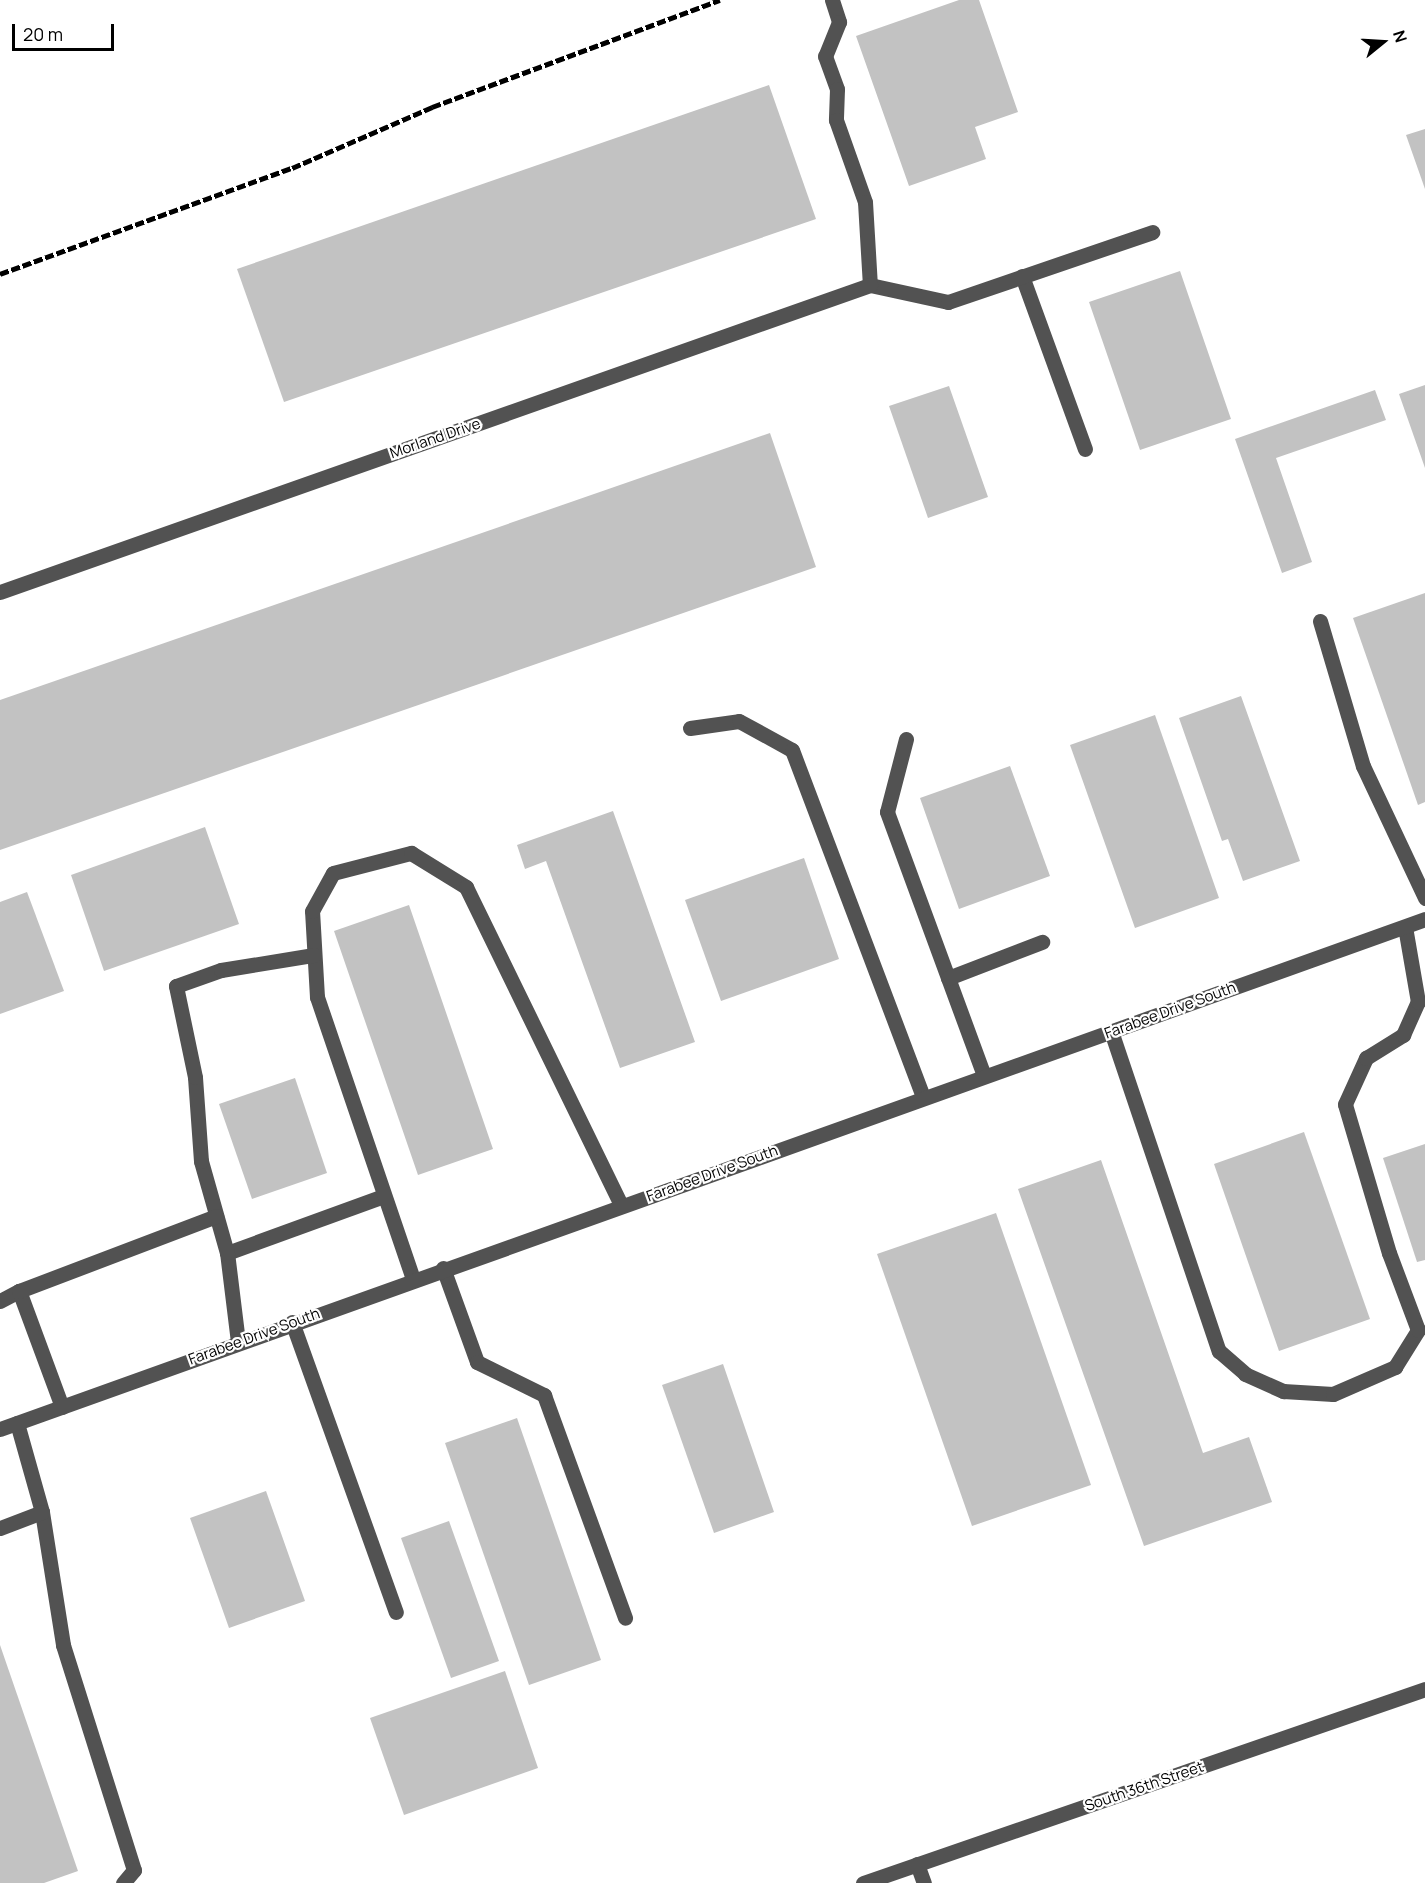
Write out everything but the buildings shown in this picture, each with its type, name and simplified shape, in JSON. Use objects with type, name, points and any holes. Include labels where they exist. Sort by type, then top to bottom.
[{"type":"street","points":[[832,0],[839,22],[825,56],[837,89],[836,120],[865,202],[870,285],[948,302],[1152,232]]},
{"type":"street","points":[[1022,276],[1086,449]]},
{"type":"street","name":"Morland Drive","points":[[0,592],[870,285]]},
{"type":"street","points":[[1320,621],[1363,766],[1425,898]]},
{"type":"street","points":[[690,728],[739,721],[792,750],[924,1097]]},
{"type":"street","points":[[906,739],[887,812],[984,1076]]},
{"type":"street","points":[[413,1279],[317,997],[312,911],[333,873],[411,854],[466,887],[621,1205]]},
{"type":"street","name":"Farabee Drive South","points":[[0,1429],[292,1322],[1425,919]]},
{"type":"street","points":[[1111,1031],[1219,1351],[1245,1374],[1283,1391],[1333,1394],[1395,1367],[1418,1330],[1389,1253],[1345,1104],[1366,1058],[1403,1035],[1418,1002],[1405,927]]},
{"type":"street","points":[[948,978],[1042,942]]},
{"type":"street","points":[[238,1342],[226,1253],[201,1161],[195,1077],[177,986],[221,970],[314,955]]},
{"type":"street","points":[[226,1253],[384,1196]]},
{"type":"street","points":[[0,1301],[19,1291],[216,1216]]},
{"type":"street","points":[[443,1268],[477,1362],[544,1395],[625,1618]]},
{"type":"street","points":[[19,1291],[62,1407]]},
{"type":"street","points":[[292,1322],[396,1612]]},
{"type":"street","points":[[17,1423],[42,1512],[63,1645],[134,1870],[123,1883]]},
{"type":"street","points":[[0,1528],[42,1512]]},
{"type":"street","name":"South 36th Street","points":[[862,1883],[1425,1689]]},
{"type":"street","points":[[917,1864],[924,1883]]},
{"type":"railway","points":[[0,274],[292,168],[432,107],[720,0]]}]
